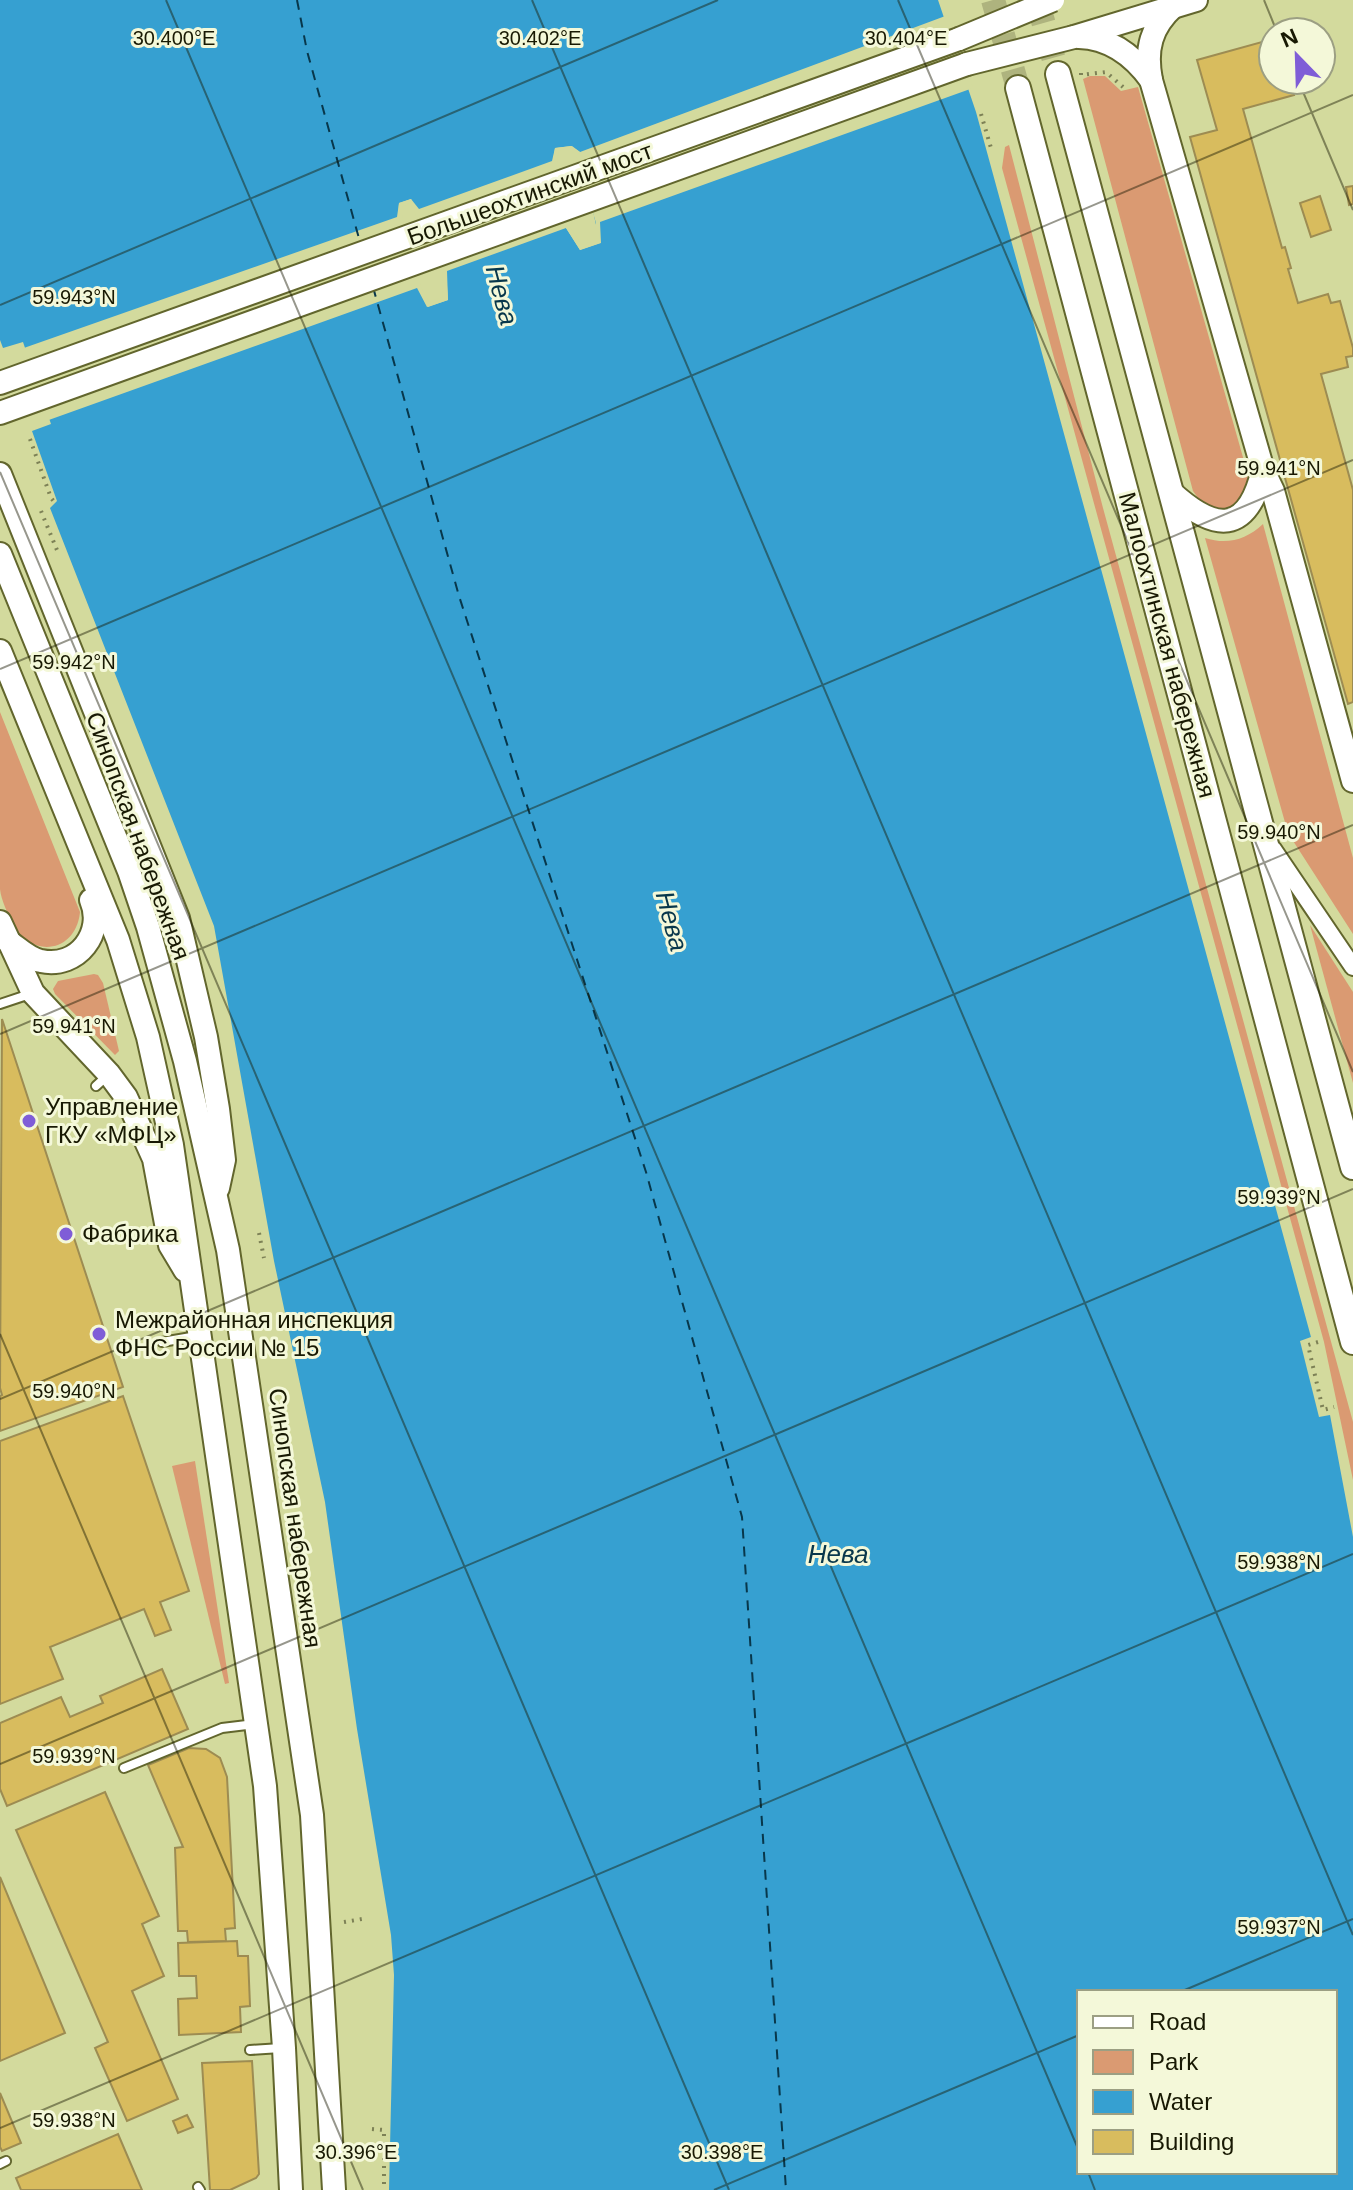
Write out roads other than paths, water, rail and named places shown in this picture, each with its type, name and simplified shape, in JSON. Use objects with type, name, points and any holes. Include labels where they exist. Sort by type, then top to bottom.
[{"type":"main road","name":"Большеохтинский мост","points":[[0,383],[944,44],[1053,0]]},
{"type":"main road","name":"Большеохтинский мост","points":[[3,412],[967,64],[1074,37],[1196,0]]},
{"type":"main road","points":[[1174,6],[1156,26],[1150,39],[1151,80],[1263,470],[1273,491],[1353,781]]},
{"type":"main road","points":[[1074,37],[1099,40],[1122,50],[1151,80]]},
{"type":"main road","name":"Малоохтинская набережная","points":[[1068,70],[1171,492],[1353,1167]]},
{"type":"main road","name":"Малоохтинская набережная","points":[[1018,88],[1353,1342]]},
{"type":"main road","points":[[1171,492],[1201,516],[1214,521],[1227,520],[1240,515],[1250,506],[1257,494],[1263,470]]},
{"type":"main road","points":[[0,474],[178,918],[206,1037],[218,1109],[224,1160],[217,1197]]},
{"type":"main road","name":"Синопская набережная","points":[[0,554],[129,871],[148,927],[185,1061],[217,1197],[239,1312],[312,1815],[334,2190]]},
{"type":"main road","points":[[0,651],[118,940],[148,1037],[172,1145],[265,1786],[291,2190]]},
{"type":"main road","points":[[4,932],[42,961],[58,961],[77,954],[89,941],[96,924],[94,908],[75,862],[73,834]]},
{"type":"main road","points":[[4,932],[33,993],[102,1080],[126,1097],[154,1159],[170,1245],[191,1280]]},
{"type":"street","points":[[1265,837],[1353,967]]},
{"type":"lane","points":[[0,1004],[33,993]]},
{"type":"lane","points":[[162,1342],[199,1336]]},
{"type":"lane","points":[[124,1768],[222,1728],[257,1724]]},
{"type":"lane","points":[[250,2050],[284,2048]]},
{"type":"water","name":"Нева","points":[[0,0],[938,0],[976,112],[1311,1337],[1300,1341],[1319,1417],[1330,1415],[1353,1537],[1353,2190],[389,2190],[394,1975],[391,1935],[357,1729],[325,1502],[274,1261],[214,926],[50,508],[57,501],[32,431],[51,424],[23,342],[3,348],[0,340]],"holes":[[[571,146],[580,152],[600,243],[580,250],[566,228],[553,161],[555,148]],[[411,199],[446,271],[448,300],[428,307],[411,271],[400,228],[399,203]]]},
{"type":"tunnel","points":[[993,0],[1018,88]]},
{"type":"tunnel","points":[[1037,0],[1058,74]]},
{"type":"place","name":"Управление ГКУ «МФЦ»","points":[[29,1121]]},
{"type":"place","name":"Фабрика","points":[[66,1234]]},
{"type":"place","name":"Межрайонная инспекция ФНС России № 15","points":[[99,1334]]}]
